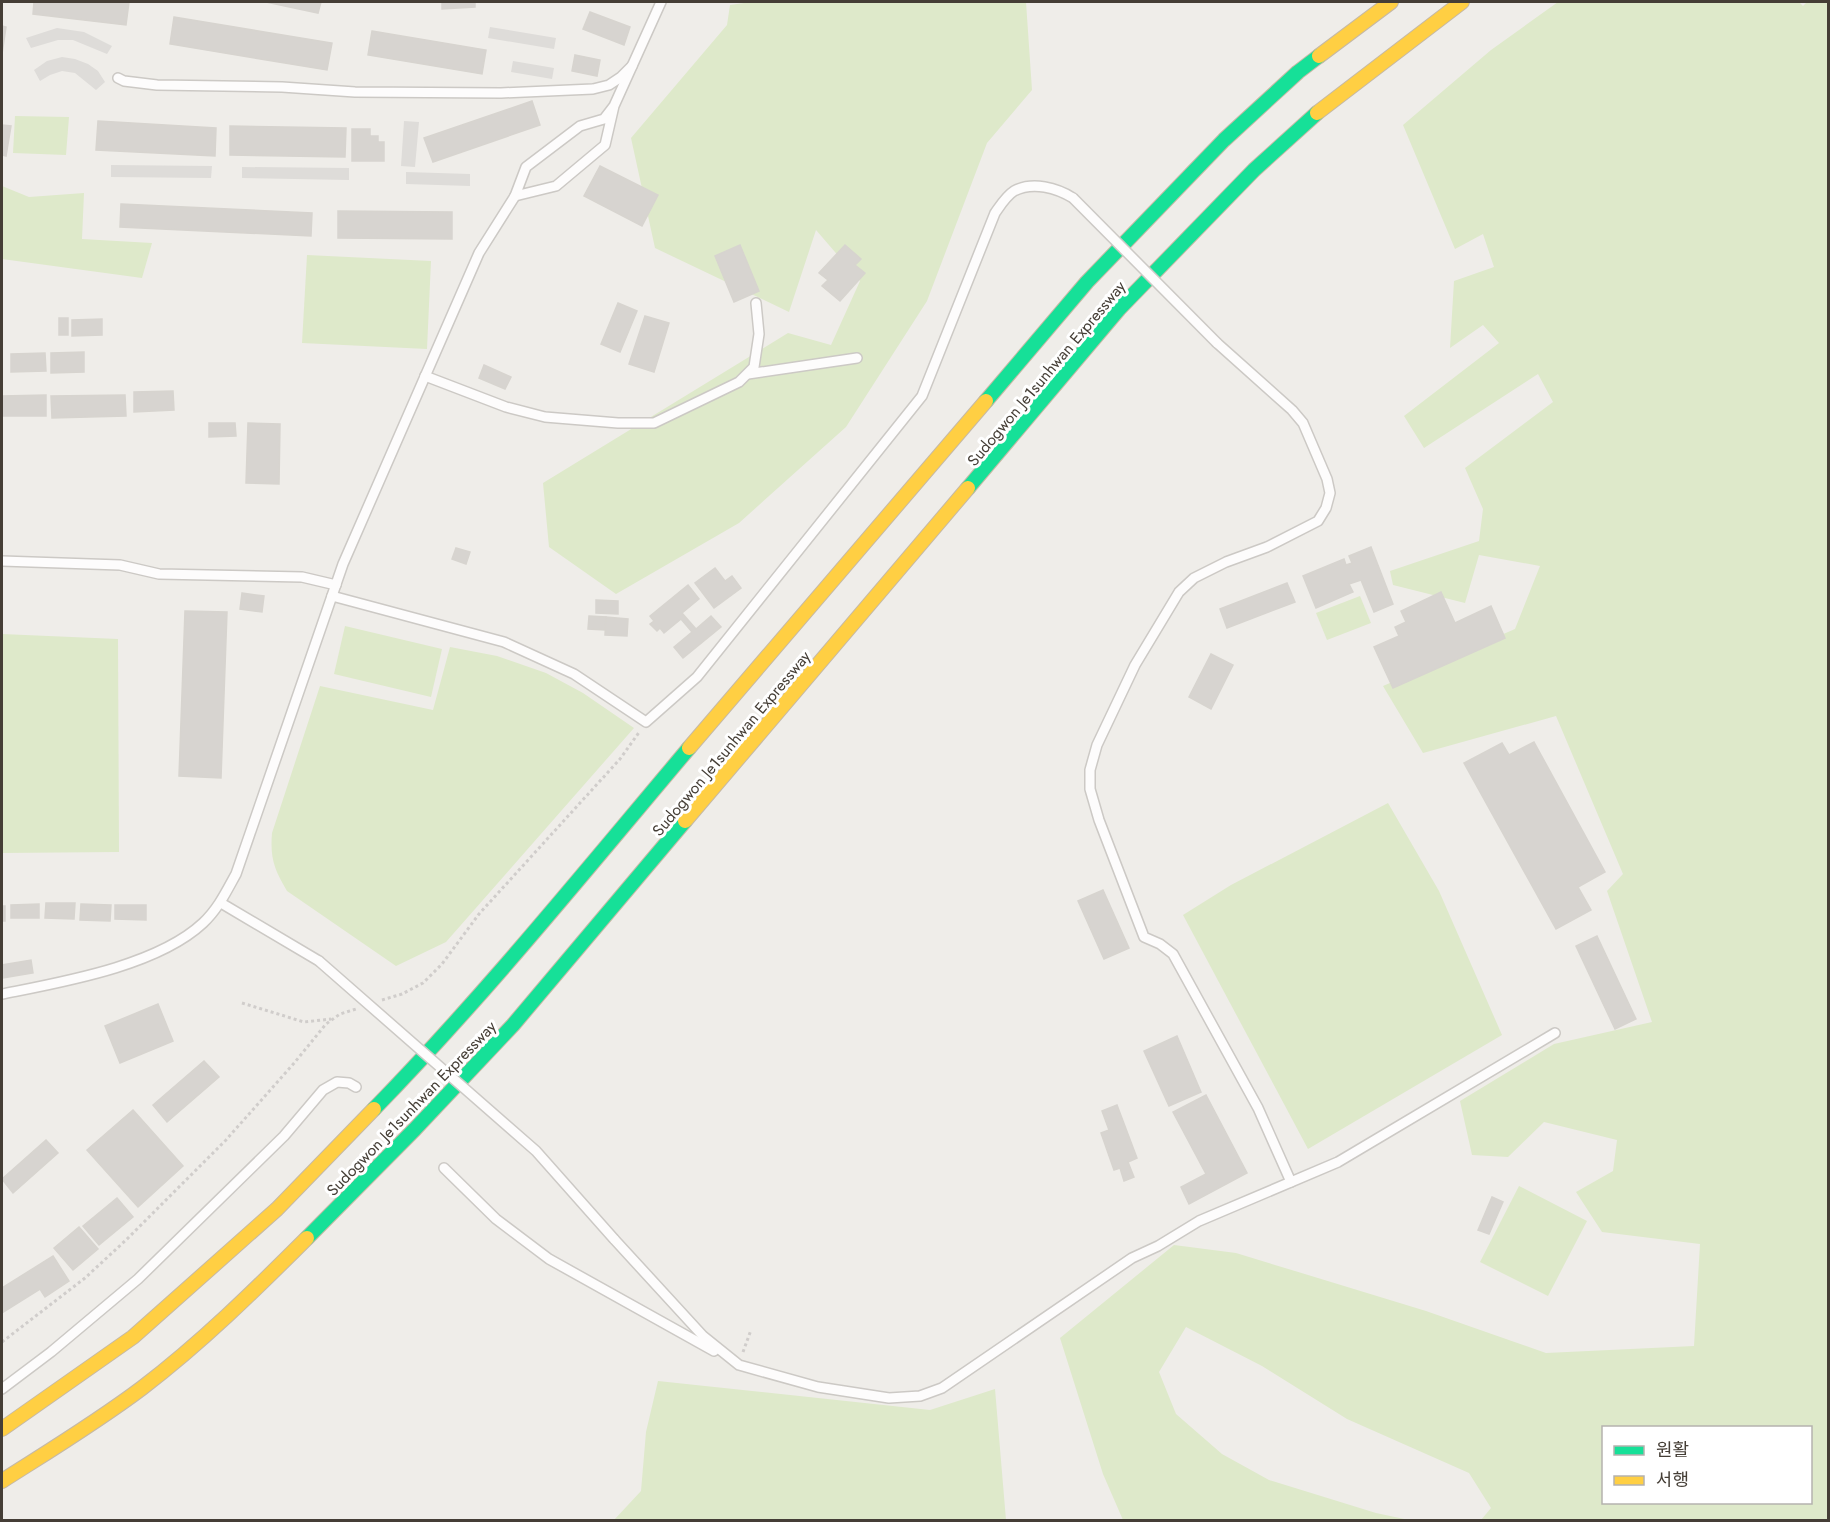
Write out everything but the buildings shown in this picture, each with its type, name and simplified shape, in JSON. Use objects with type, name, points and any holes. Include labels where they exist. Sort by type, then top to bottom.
[{"type":"highway","name":"Sudogwon Je1sunhwan Expressway","points":[[2,1429],[133,1337],[276,1209],[408,1074],[476,998],[1087,282],[1224,140],[1281,87],[1390,2]]},
{"type":"highway","name":"Sudogwon Je1sunhwan Expressway","points":[[2,1481],[81,1430],[161,1372],[237,1307],[386,1160],[513,1025],[1119,309],[1254,170],[1326,104],[1462,2]]},
{"type":"lane","points":[[515,196],[556,186],[605,145],[614,106],[661,2]]},
{"type":"lane","points":[[118,78],[124,81],[157,85],[282,87],[355,92],[501,93],[594,89],[609,85],[632,66]]},
{"type":"lane","points":[[2,994],[112,969],[140,958],[179,940],[202,924],[221,903],[236,874],[344,564],[478,253],[515,196],[526,167],[580,126],[604,119],[614,106]]},
{"type":"lane","points":[[332,596],[504,642],[574,674],[646,722],[697,677],[922,396],[995,213],[1004,200],[1014,191],[1028,187],[1060,190],[1073,198],[1217,343],[1292,410],[1304,423],[1327,479],[1330,493],[1326,508],[1318,521],[1267,547],[1226,562],[1194,578],[1179,592],[1135,665],[1097,745],[1090,770],[1090,789],[1099,820],[1144,937],[1160,944],[1173,954],[1258,1108],[1291,1182]]},
{"type":"lane","points":[[425,376],[506,407],[545,417],[609,423],[654,423],[723,391],[739,382],[754,367],[759,334],[756,303]]},
{"type":"lane","points":[[747,374],[856,358]]},
{"type":"lane","points":[[2,561],[120,565],[159,574],[302,577],[336,585]]},
{"type":"lane","points":[[221,903],[319,961],[536,1151],[703,1336],[739,1365]]},
{"type":"lane","points":[[444,1167],[496,1219],[549,1259],[598,1284],[739,1365],[818,1387],[889,1398],[920,1396],[942,1388],[1132,1258],[1158,1246],[1198,1221],[1338,1162],[1555,1033]]},
{"type":"lane","points":[[2,1389],[51,1352],[138,1279],[284,1136],[323,1090],[337,1082],[349,1083],[356,1087]]},
{"type":"path","points":[[382,1000],[402,994],[423,983],[442,964],[479,914],[620,759],[646,722]]},
{"type":"path","points":[[242,1003],[304,1022],[333,1019]]},
{"type":"path","points":[[2,1342],[85,1278],[126,1240],[226,1140],[326,1024],[340,1014],[361,1007]]},
{"type":"path","points":[[739,1365],[751,1330]]},
{"type":"green space","points":[[751,2],[1026,2],[1032,90],[987,143],[927,301],[846,427],[739,523],[616,594],[549,547],[543,483],[788,333],[831,345],[860,281],[816,230],[789,312],[655,248],[631,138],[727,25],[730,5]]},
{"type":"green space","points":[[1558,2],[1799,2],[1803,6],[1807,2],[1828,2],[1828,1520],[1481,1520],[1491,1508],[1469,1473],[1347,1419],[1262,1366],[1186,1327],[1159,1372],[1176,1414],[1222,1454],[1269,1480],[1376,1513],[1409,1520],[1123,1520],[1103,1474],[1060,1338],[1174,1245],[1236,1253],[1426,1311],[1546,1353],[1694,1346],[1700,1244],[1602,1232],[1576,1192],[1613,1171],[1617,1140],[1544,1122],[1508,1157],[1472,1155],[1460,1101],[1554,1044],[1652,1022],[1607,891],[1623,874],[1556,716],[1423,753],[1383,686],[1515,629],[1540,566],[1479,555],[1465,603],[1393,585],[1390,571],[1479,541],[1483,509],[1465,468],[1553,402],[1538,374],[1424,448],[1404,416],[1499,343],[1483,325],[1450,348],[1454,281],[1494,267],[1483,234],[1455,249],[1403,125],[1491,50]]},
{"type":"green space","points":[[15,116],[69,117],[66,155],[13,153]]},
{"type":"green space","points":[[2,186],[29,197],[84,193],[82,239],[152,243],[142,278],[2,259]]},
{"type":"green space","points":[[307,255],[431,261],[427,349],[302,343]]},
{"type":"green space","points":[[1360,596],[1371,623],[1327,640],[1316,613]]},
{"type":"green space","points":[[345,626],[442,649],[431,697],[334,674]]},
{"type":"green space","points":[[2,634],[118,639],[119,852],[2,853]]},
{"type":"green space","points":[[450,647],[497,656],[546,673],[583,693],[634,728],[446,942],[396,966],[287,891],[274,863],[272,833],[320,686],[433,710]]},
{"type":"green space","points":[[1388,803],[1439,891],[1502,1035],[1308,1149],[1183,915],[1231,885]]},
{"type":"green space","points":[[1519,1186],[1587,1221],[1548,1296],[1480,1262]]},
{"type":"green space","points":[[658,1381],[930,1410],[995,1389],[1006,1520],[614,1520],[641,1491],[646,1432]]},
{"type":"shaded area","points":[[490,27],[556,38],[554,49],[488,38]]},
{"type":"shaded area","points":[[57,28],[84,32],[112,46],[107,54],[73,40],[58,40],[31,48],[26,38]]},
{"type":"shaded area","points":[[62,57],[88,64],[98,71],[105,82],[96,90],[75,73],[62,71],[40,81],[34,70],[47,61]]},
{"type":"shaded area","points":[[513,61],[554,68],[552,79],[511,72]]},
{"type":"shaded area","points":[[404,121],[419,122],[415,167],[401,166]]},
{"type":"shaded area","points":[[111,165],[212,166],[211,178],[111,177]]},
{"type":"shaded area","points":[[242,167],[349,168],[349,180],[242,178]]},
{"type":"shaded area","points":[[406,172],[470,174],[470,186],[406,184]]},
{"type":"traffic: fast","points":[[986,401],[1087,282],[1224,140],[1298,72],[1319,56]]},
{"type":"traffic: fast","points":[[968,488],[1119,309],[1254,170],[1317,113]]},
{"type":"traffic: fast","points":[[374,1109],[456,1022],[689,748]]},
{"type":"traffic: fast","points":[[307,1238],[415,1129],[513,1025],[685,821]]},
{"type":"traffic: slow","points":[[1319,56],[1391,2]]},
{"type":"traffic: slow","points":[[1317,113],[1462,2]]},
{"type":"traffic: slow","points":[[689,748],[986,401]]},
{"type":"traffic: slow","points":[[685,821],[968,488]]},
{"type":"traffic: slow","points":[[2,1429],[133,1337],[277,1209],[374,1109]]},
{"type":"traffic: slow","points":[[2,1481],[108,1413],[164,1371],[227,1316],[307,1238]]}]
